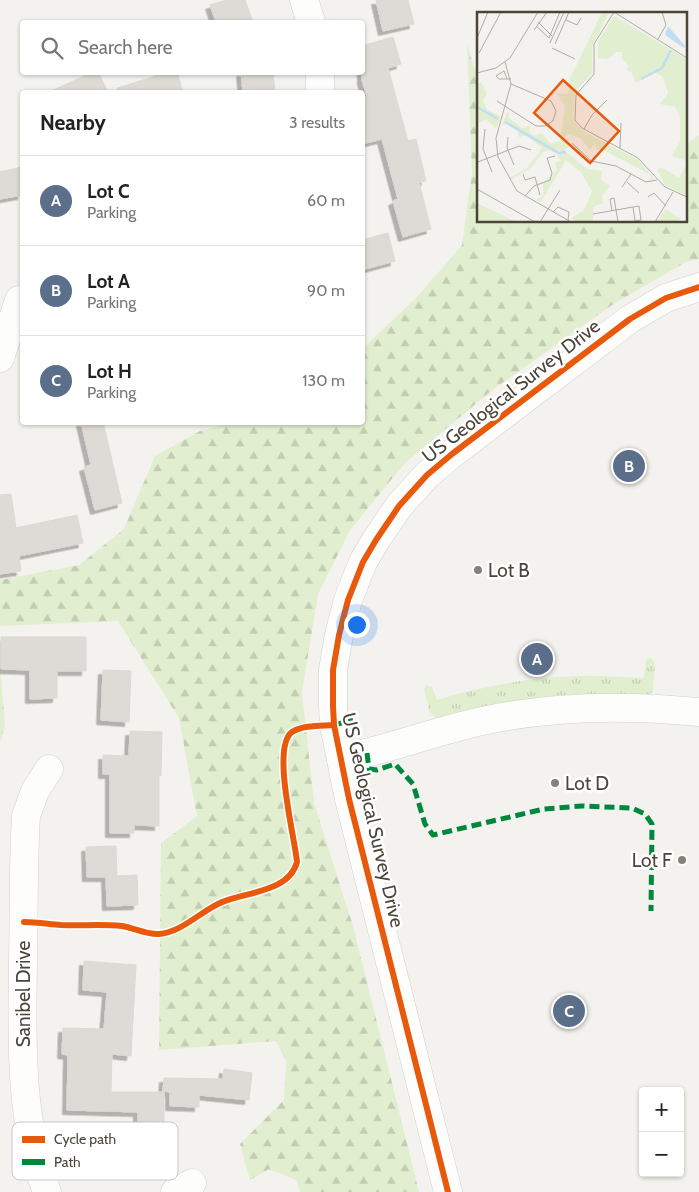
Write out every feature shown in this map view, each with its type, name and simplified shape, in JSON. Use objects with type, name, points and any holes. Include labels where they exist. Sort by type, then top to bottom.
[{"type":"street","points":[[304,0],[309,20]]},
{"type":"street","points":[[320,75],[320,90]]},
{"type":"street","name":"US Geological Survey Drive","points":[[448,1192],[349,799],[334,725],[334,670],[339,635],[348,600],[364,562],[379,534],[399,506],[422,480],[444,460],[630,319],[666,298],[699,287]]},
{"type":"street","points":[[0,358],[14,297]]},
{"type":"street","points":[[341,759],[450,729],[525,713],[566,708],[612,706],[699,712]]},
{"type":"street","name":"Sanibel Drive","points":[[28,1122],[22,1028],[26,816],[35,791],[49,769]]},
{"type":"street","name":"Sanibel Drive","points":[[43,1180],[47,1192]]},
{"type":"green space","points":[[467,44],[477,77],[477,222],[686,222],[686,144],[699,135],[699,259],[686,262],[612,305],[491,391],[405,463],[350,530],[318,594],[302,692],[314,803],[353,926],[419,1192],[300,1192],[296,1180],[269,1169],[250,1180],[240,1144],[284,1100],[286,1060],[276,1041],[159,1050],[161,843],[197,816],[179,718],[118,621],[0,626],[0,580],[79,565],[124,529],[155,456],[200,431],[223,425],[365,425],[365,346],[416,298],[462,245],[472,172]]},
{"type":"green space","points":[[651,658],[655,663],[653,691],[648,696],[596,694],[544,697],[438,719],[430,713],[424,690],[426,685],[432,687],[437,700],[472,690],[544,678],[589,676],[643,678],[647,659]]},
{"type":"green space","points":[[0,665],[5,726],[0,743]]},
{"type":"building","points":[[226,0],[245,0],[252,20],[215,20],[210,5]]},
{"type":"building","points":[[376,0],[408,0],[414,24],[383,31]]},
{"type":"building","points":[[393,37],[401,64],[388,68],[408,141],[416,139],[426,181],[419,182],[431,229],[403,237],[393,201],[398,199],[382,139],[365,143],[365,97],[367,97],[362,75],[365,75],[365,45]]},
{"type":"building","points":[[86,75],[100,75],[107,90],[53,90]]},
{"type":"building","points":[[159,75],[178,75],[182,90],[118,90],[117,88]]},
{"type":"building","points":[[241,75],[273,75],[275,90],[243,90]]},
{"type":"building","points":[[20,167],[20,195],[0,199],[0,172]]},
{"type":"building","points":[[388,233],[395,261],[365,269],[365,239]]},
{"type":"building","points":[[82,425],[104,425],[122,503],[95,510],[84,467],[91,465]]},
{"type":"building","points":[[11,494],[16,528],[77,515],[83,543],[19,556],[21,571],[0,574],[0,495]]},
{"type":"building","points":[[1,637],[86,637],[86,671],[57,671],[57,698],[30,699],[30,670],[1,669]]},
{"type":"building","points":[[103,670],[131,671],[129,722],[101,720]]},
{"type":"building","points":[[130,731],[162,732],[161,776],[159,776],[159,826],[134,825],[134,833],[110,833],[110,774],[103,774],[103,755],[129,756]]},
{"type":"building","points":[[116,846],[117,876],[137,875],[138,905],[107,906],[106,877],[87,877],[86,847]]},
{"type":"building","points":[[84,961],[136,965],[131,1056],[112,1054],[111,1092],[164,1092],[164,1122],[138,1121],[138,1112],[67,1110],[68,1055],[62,1054],[63,1028],[104,1029],[107,992],[83,990]]},
{"type":"building","points":[[224,1069],[252,1073],[249,1100],[199,1095],[199,1107],[170,1106],[170,1092],[163,1091],[164,1078],[223,1079]]},
{"type":"marked path","points":[[334,725],[353,720]]},
{"type":"marked path","points":[[367,753],[369,769],[377,770],[395,764],[413,784],[425,824],[433,835],[544,809],[582,806],[632,808],[645,814],[652,824],[651,911]]},
{"type":"cycle path","points":[[448,1192],[349,799],[334,725],[333,670],[348,600],[363,562],[376,540],[399,506],[427,475],[630,319],[666,298],[699,287]]},
{"type":"cycle path","points":[[24,922],[122,926],[159,934],[183,926],[220,903],[264,890],[285,880],[297,862],[284,773],[286,741],[292,732],[301,728],[334,725]]},
{"type":"place","name":"Lot A","points":[[629,466]]},
{"type":"place","name":"Lot B","points":[[478,570]]},
{"type":"place","name":"Lot C","points":[[537,659]]},
{"type":"place","name":"Lot D","points":[[555,783]]},
{"type":"place","name":"Lot F","points":[[682,860]]},
{"type":"place","name":"Lot H","points":[[569,1011]]}]
